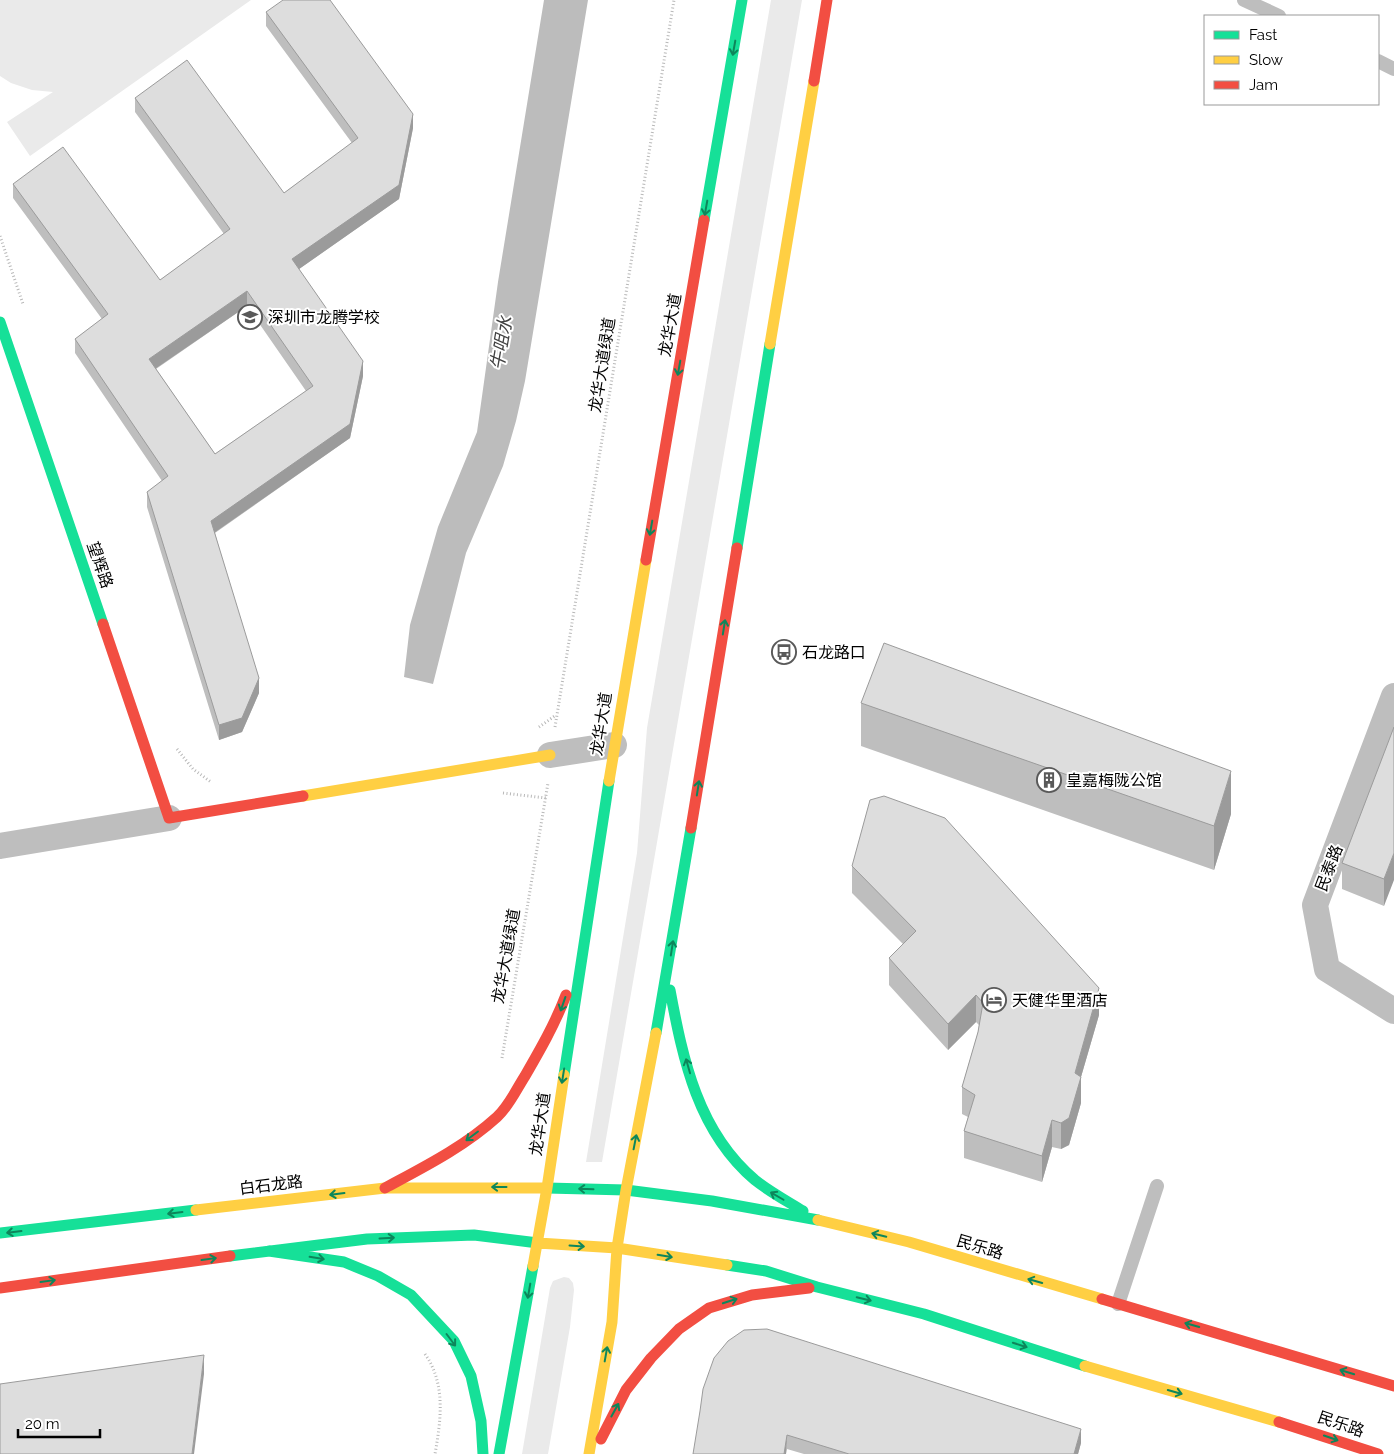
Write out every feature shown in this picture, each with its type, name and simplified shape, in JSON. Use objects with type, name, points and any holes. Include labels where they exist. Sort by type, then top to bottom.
[{"type":"main road","name":"龙华大道","points":[[499,1454],[538,1243],[614,745],[742,0]]},
{"type":"main road","points":[[590,1454],[612,1322],[617,1248],[626,1190],[667,975],[827,0]]},
{"type":"main road","name":"望辉路","points":[[0,322],[169,818]]},
{"type":"main road","points":[[169,818],[552,744]]},
{"type":"main road","points":[[385,1188],[450,1152],[498,1116],[515,1092],[559,1016],[585,942]]},
{"type":"main road","points":[[667,975],[678,1034],[700,1103],[714,1134],[741,1166],[769,1191],[820,1220]]},
{"type":"main road","name":"白石龙路","points":[[0,1233],[385,1188],[547,1188]]},
{"type":"main road","name":"民乐路","points":[[547,1188],[626,1190],[712,1201],[820,1220],[909,1242],[1394,1386]]},
{"type":"main road","points":[[0,1288],[367,1239],[451,1234],[538,1243]]},
{"type":"main road","name":"民乐路","points":[[538,1243],[617,1248],[766,1271],[817,1287],[924,1314],[1120,1377],[1298,1427],[1378,1454]]},
{"type":"main road","points":[[269,1251],[344,1262],[378,1276],[411,1294],[454,1341],[471,1376],[481,1421],[483,1454]]},
{"type":"main road","points":[[594,1454],[605,1428],[626,1390],[651,1358],[679,1329],[709,1308],[743,1297],[817,1287]]},
{"type":"street","name":"民泰路","points":[[1394,696],[1315,905],[1327,969],[1394,1011]]},
{"type":"street","points":[[552,744],[614,745]]},
{"type":"street","points":[[0,846],[169,818]]},
{"type":"lane","points":[[1244,0],[1277,15]]},
{"type":"lane","points":[[1379,62],[1394,69]]},
{"type":"lane","points":[[1118,1304],[1157,1186]]},
{"type":"path","name":"龙华大道绿道","points":[[552,744],[674,0]]},
{"type":"path","points":[[0,236],[25,311]]},
{"type":"path","points":[[535,729],[557,715]]},
{"type":"path","points":[[172,743],[193,769],[214,784]]},
{"type":"path","name":"龙华大道绿道","points":[[501,1067],[547,788]]},
{"type":"path","points":[[422,1350],[431,1363],[438,1384],[440,1422],[435,1454]]},
{"type":"shaded area","points":[[0,0],[251,0],[30,156],[7,122],[53,92],[32,90],[11,83],[0,76]]},
{"type":"shaded area","points":[[771,0],[802,0],[602,1162],[586,1162],[637,853],[647,728]]},
{"type":"shaded area","points":[[564,1277],[569,1278],[573,1283],[574,1290],[570,1327],[548,1454],[522,1454],[550,1288],[553,1281]]},
{"type":"water","name":"牛咀水","points":[[544,0],[588,0],[525,381],[516,421],[503,466],[466,553],[433,684],[404,677],[410,625],[438,527],[477,432],[498,282]]},
{"type":"building","points":[[283,0],[330,0],[413,114],[399,185],[292,259],[363,361],[350,424],[211,521],[259,678],[242,718],[219,725],[147,492],[168,476],[75,339],[108,314],[13,184],[63,147],[160,280],[230,229],[135,98],[187,60],[284,193],[358,138],[266,12]],"holes":[[[247,291],[313,386],[215,454],[149,359]]]},
{"type":"building","points":[[884,643],[1231,771],[1214,826],[861,703]]},
{"type":"building","points":[[1394,727],[1394,853],[1384,879],[1342,863]]},
{"type":"building","name":"天健华里酒店","points":[[884,796],[945,818],[1099,988],[1075,1073],[1081,1077],[1069,1118],[1061,1123],[1052,1120],[1042,1156],[964,1131],[975,1095],[962,1087],[978,1032],[983,1003],[976,995],[948,1024],[889,958],[916,931],[852,866],[870,800]]},
{"type":"building","points":[[767,1329],[1081,1429],[1074,1454],[849,1454],[787,1435],[784,1454],[693,1454],[703,1389],[714,1358],[728,1341],[744,1330]]},
{"type":"building","points":[[204,1355],[192,1454],[0,1454],[0,1384]]},
{"type":"traffic: fast","points":[[704,220],[742,0]]},
{"type":"traffic: fast","points":[[0,322],[103,624]]},
{"type":"traffic: fast","points":[[737,548],[770,344]]},
{"type":"traffic: fast","points":[[564,1075],[609,781]]},
{"type":"traffic: fast","points":[[656,1033],[691,828]]},
{"type":"traffic: fast","points":[[670,990],[681,1042],[696,1093],[706,1117],[719,1140],[755,1180],[803,1211]]},
{"type":"traffic: fast","points":[[547,1188],[626,1190],[712,1201],[818,1220]]},
{"type":"traffic: fast","points":[[0,1233],[196,1210]]},
{"type":"traffic: fast","points":[[230,1256],[367,1239],[474,1235],[538,1243]]},
{"type":"traffic: fast","points":[[269,1251],[344,1262],[378,1276],[411,1295],[454,1341],[471,1376],[481,1421],[483,1454]]},
{"type":"traffic: fast","points":[[727,1265],[766,1271],[817,1287],[924,1314],[1085,1366]]},
{"type":"traffic: fast","points":[[499,1454],[533,1266]]},
{"type":"traffic: slow","points":[[770,344],[814,81]]},
{"type":"traffic: slow","points":[[609,781],[646,560]]},
{"type":"traffic: slow","points":[[303,796],[550,755]]},
{"type":"traffic: slow","points":[[589,1454],[612,1322],[617,1248],[626,1190],[656,1033]]},
{"type":"traffic: slow","points":[[533,1266],[564,1075]]},
{"type":"traffic: slow","points":[[196,1210],[385,1188],[547,1188]]},
{"type":"traffic: slow","points":[[818,1220],[909,1242],[1102,1299]]},
{"type":"traffic: slow","points":[[538,1243],[617,1248],[727,1265]]},
{"type":"traffic: slow","points":[[1085,1366],[1279,1422]]},
{"type":"traffic: jam","points":[[814,81],[827,0]]},
{"type":"traffic: jam","points":[[646,560],[704,220]]},
{"type":"traffic: jam","points":[[691,828],[737,548]]},
{"type":"traffic: jam","points":[[103,624],[169,818],[303,796]]},
{"type":"traffic: jam","points":[[385,1188],[471,1138],[501,1113],[542,1047],[566,995]]},
{"type":"traffic: jam","points":[[0,1288],[230,1256]]},
{"type":"traffic: jam","points":[[601,1439],[626,1390],[651,1358],[679,1329],[709,1308],[752,1295],[809,1288]]},
{"type":"traffic: jam","points":[[1102,1299],[1394,1386]]},
{"type":"traffic: jam","points":[[1279,1422],[1378,1454]]},
{"type":"place","name":"深圳市龙腾学校","points":[[250,317]]},
{"type":"place","name":"石龙路口","points":[[784,652]]},
{"type":"place","name":"皇嘉梅陇公馆","points":[[1049,780]]},
{"type":"place","name":"天健华里酒店","points":[[994,1000]]}]
